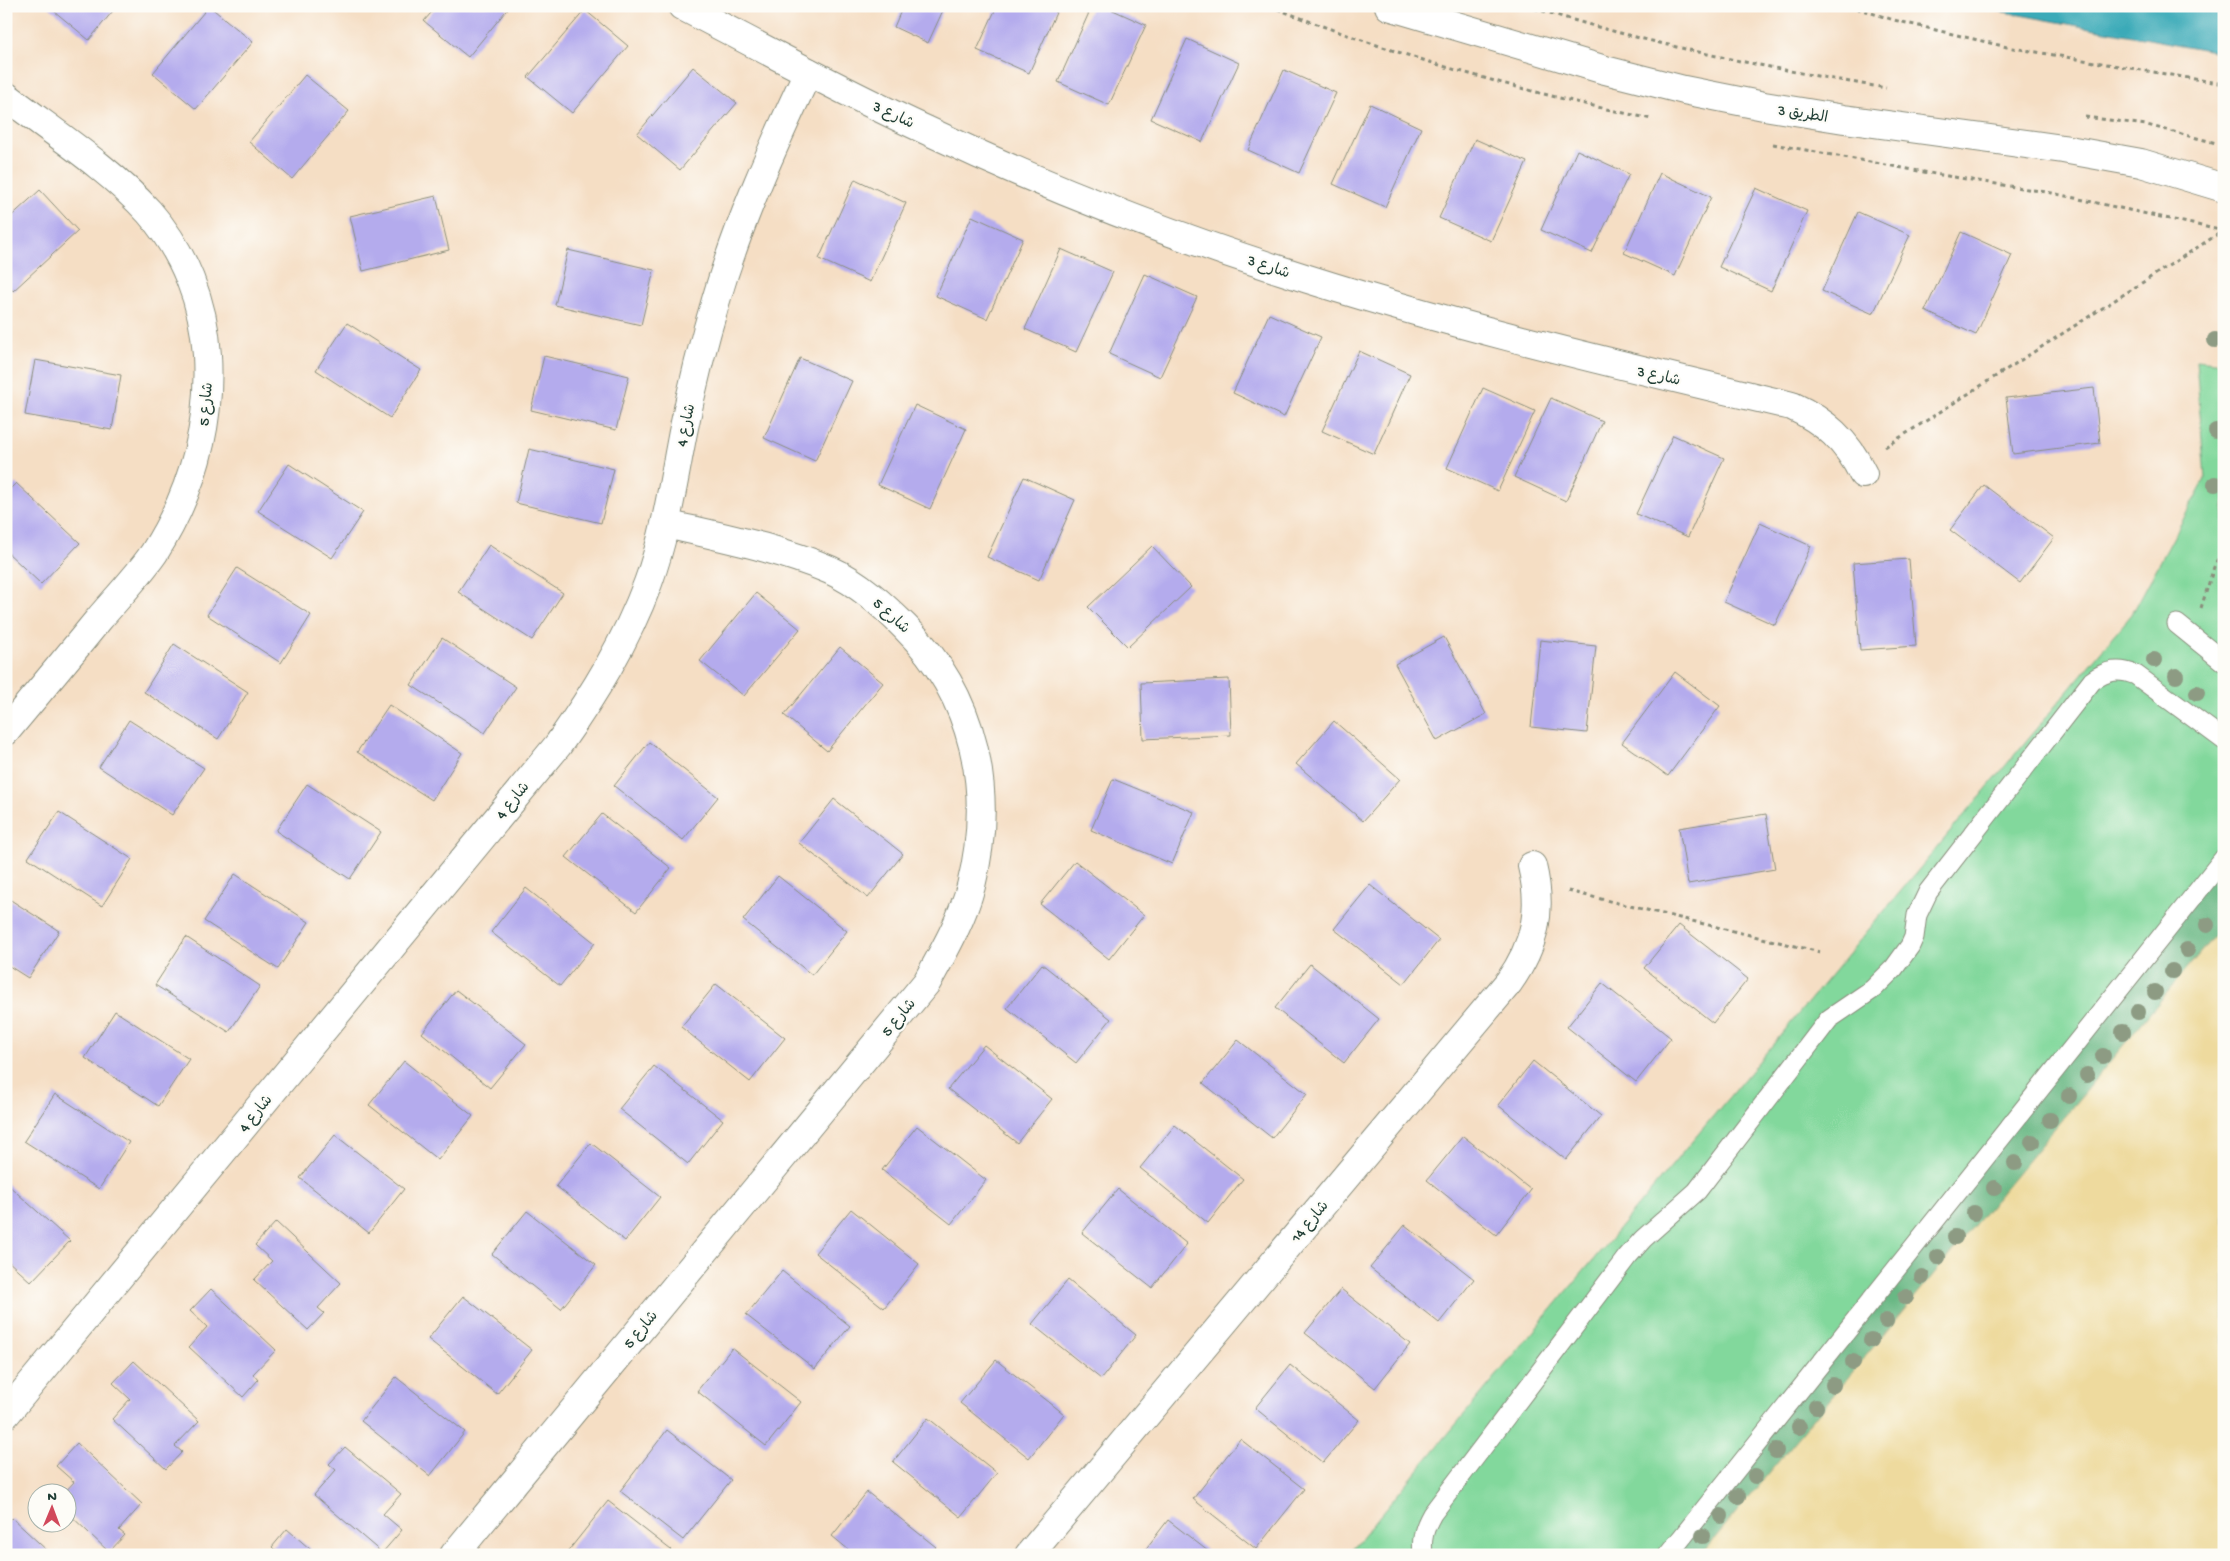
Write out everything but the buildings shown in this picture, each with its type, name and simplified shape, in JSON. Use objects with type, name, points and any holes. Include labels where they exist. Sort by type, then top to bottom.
[{"type":"street","name":"شارع 3","points":[[682,6],[808,72],[926,130],[1042,181],[1160,228],[1280,270],[1441,318],[1603,362],[1792,406],[1810,414],[1827,426],[1842,440],[1861,469]]},
{"type":"street","name":"3 الطريق","points":[[1389,6],[1605,70],[1684,90],[1844,120],[2063,149],[2141,163],[2224,188]]},
{"type":"street","name":"شارع 4","points":[[6,1414],[558,744],[593,694],[624,640],[648,583],[666,524],[685,421],[716,299],[762,170],[808,72]]},
{"type":"street","name":"شارع 5","points":[[6,96],[120,183],[150,213],[175,247],[194,286],[205,327],[208,370],[206,419],[195,466],[178,512],[153,554],[6,731]]},
{"type":"street","name":"شارع 5","points":[[454,1555],[927,982],[955,929],[971,886],[979,840],[981,794],[973,740],[953,688],[918,640],[879,600],[832,571],[783,553],[666,524]]},
{"type":"street","name":"شارع 14","points":[[1029,1555],[1509,982],[1522,963],[1531,942],[1536,920],[1534,875]]},
{"type":"lane","points":[[2182,628],[2224,662]]},
{"type":"lane","points":[[1423,1555],[1422,1539],[1432,1514],[1627,1257],[1643,1239],[1696,1191],[1829,1019],[1873,989],[1894,968],[1910,946],[1914,937],[1921,902],[2092,682],[2101,674],[2113,670],[2125,670],[2136,675],[2224,740]]},
{"type":"lane","points":[[1668,1555],[2224,858]]},
{"type":"path","points":[[1526,6],[1667,44],[1804,74],[1892,90]]},
{"type":"path","points":[[1849,6],[1894,20],[2008,47],[2224,84]]},
{"type":"path","points":[[2079,116],[2147,125],[2224,145]]},
{"type":"path","points":[[1861,469],[2224,231]]},
{"type":"path","points":[[2182,628],[2203,604],[2214,567],[2224,544]]},
{"type":"path","points":[[1534,875],[1820,952]]},
{"type":"green space","points":[[2196,360],[2224,363],[2224,924],[1701,1555],[1347,1555],[2132,614],[2205,479]]},
{"type":"green space","points":[[2224,858],[2224,961],[1727,1555],[1668,1555]]},
{"type":"sand","points":[[2224,924],[2224,1555],[1701,1555]]},
{"type":"water","points":[[1971,6],[2224,6],[2224,53],[1977,7]]}]
